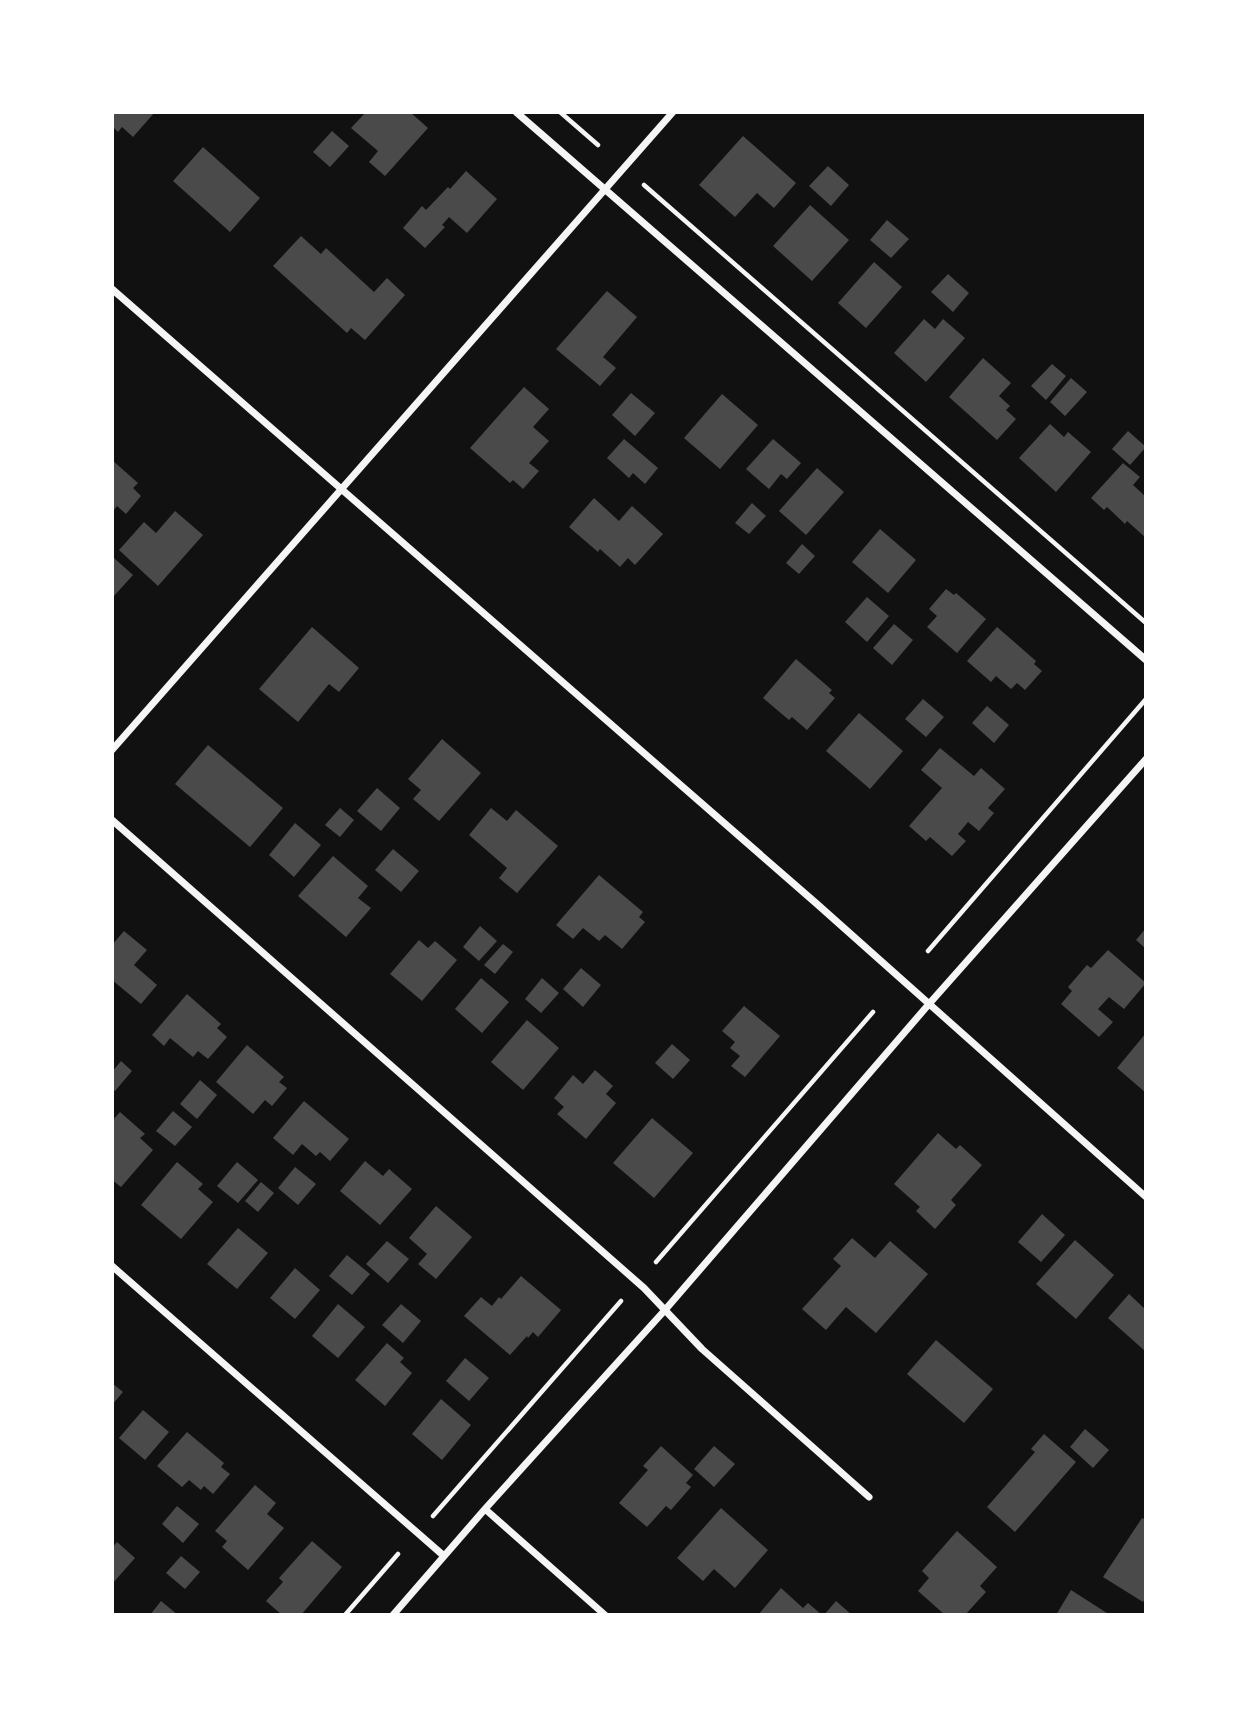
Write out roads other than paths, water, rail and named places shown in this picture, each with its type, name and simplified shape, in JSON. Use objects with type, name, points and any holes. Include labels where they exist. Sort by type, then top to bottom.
[{"type":"street","points":[[516,112],[1146,660]]},
{"type":"street","points":[[112,750],[673,112]]},
{"type":"street","points":[[112,289],[1146,1197]]},
{"type":"street","points":[[393,1615],[665,1310],[929,1004],[1146,759]]},
{"type":"street","points":[[112,820],[644,1289],[702,1349],[869,1497]]},
{"type":"street","points":[[112,1266],[444,1556]]},
{"type":"street","points":[[485,1509],[605,1615]]}]
